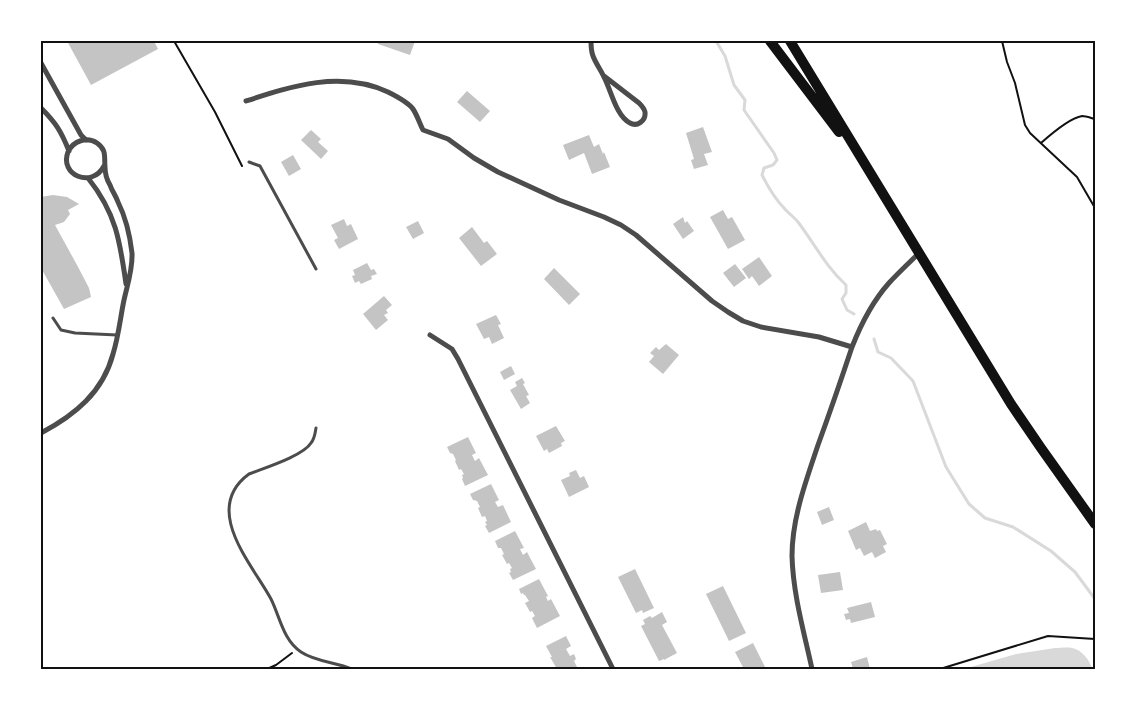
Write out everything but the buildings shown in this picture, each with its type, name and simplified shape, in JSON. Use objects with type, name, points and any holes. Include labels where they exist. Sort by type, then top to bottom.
[{"type":"highway","points":[[770,41],[868,171]]},
{"type":"highway","points":[[790,41],[1012,404],[1095,524]]},
{"type":"street","points":[[591,41],[591,50],[594,58],[620,113],[631,124],[640,123],[646,114],[644,108],[604,76]]},
{"type":"street","points":[[41,63],[80,135],[101,147],[105,155],[104,166],[109,184],[118,202],[129,233],[132,255],[132,272],[126,287],[114,353],[109,366],[100,383],[81,407],[41,433]]},
{"type":"street","points":[[246,101],[308,84],[336,80],[353,81],[380,88],[396,96],[413,109],[423,130],[448,139],[498,172],[559,200],[621,225],[636,235],[712,301],[743,321],[761,327],[819,337],[852,347]]},
{"type":"street","points":[[41,108],[54,121],[69,151]]},
{"type":"street","points":[[86,140],[78,142],[69,151],[67,162],[72,172],[82,178],[88,178],[96,176],[104,166]]},
{"type":"street","points":[[88,178],[101,196],[115,223],[126,287]]},
{"type":"street","points":[[812,669],[795,587],[792,555],[797,514],[806,480],[860,326],[889,283],[920,253]]},
{"type":"street","points":[[430,335],[452,349],[458,358],[614,669]]},
{"type":"lane","points":[[249,162],[260,166],[316,270]]},
{"type":"lane","points":[[53,318],[61,330],[75,333],[117,335]]},
{"type":"lane","points":[[316,428],[312,442],[303,451],[249,474],[241,480],[230,498],[230,523],[241,552],[273,603],[284,631],[291,642],[300,652],[352,669]]},
{"type":"path","points":[[174,41],[215,112],[242,166]]},
{"type":"path","points":[[1002,41],[1025,125],[1030,134],[1077,177],[1095,208]]},
{"type":"path","points":[[1040,144],[1050,134],[1070,121],[1083,116],[1095,118]]},
{"type":"path","points":[[940,669],[1048,636],[1095,639]]},
{"type":"path","points":[[267,669],[276,665],[297,649]]},
{"type":"shaded area","points":[[1055,648],[1076,649],[1087,659],[1092,669],[964,669],[1016,654]]},
{"type":"waterway","points":[[716,41],[725,56],[734,85],[745,100],[744,110],[777,160],[773,165],[764,168],[762,175],[778,201],[798,222],[826,263],[846,285],[846,293],[842,299],[847,310],[854,314]]},
{"type":"waterway","points":[[874,339],[878,352],[891,358],[913,381],[946,467],[969,504],[985,518],[1013,527],[1051,551],[1075,572],[1095,599]]}]
